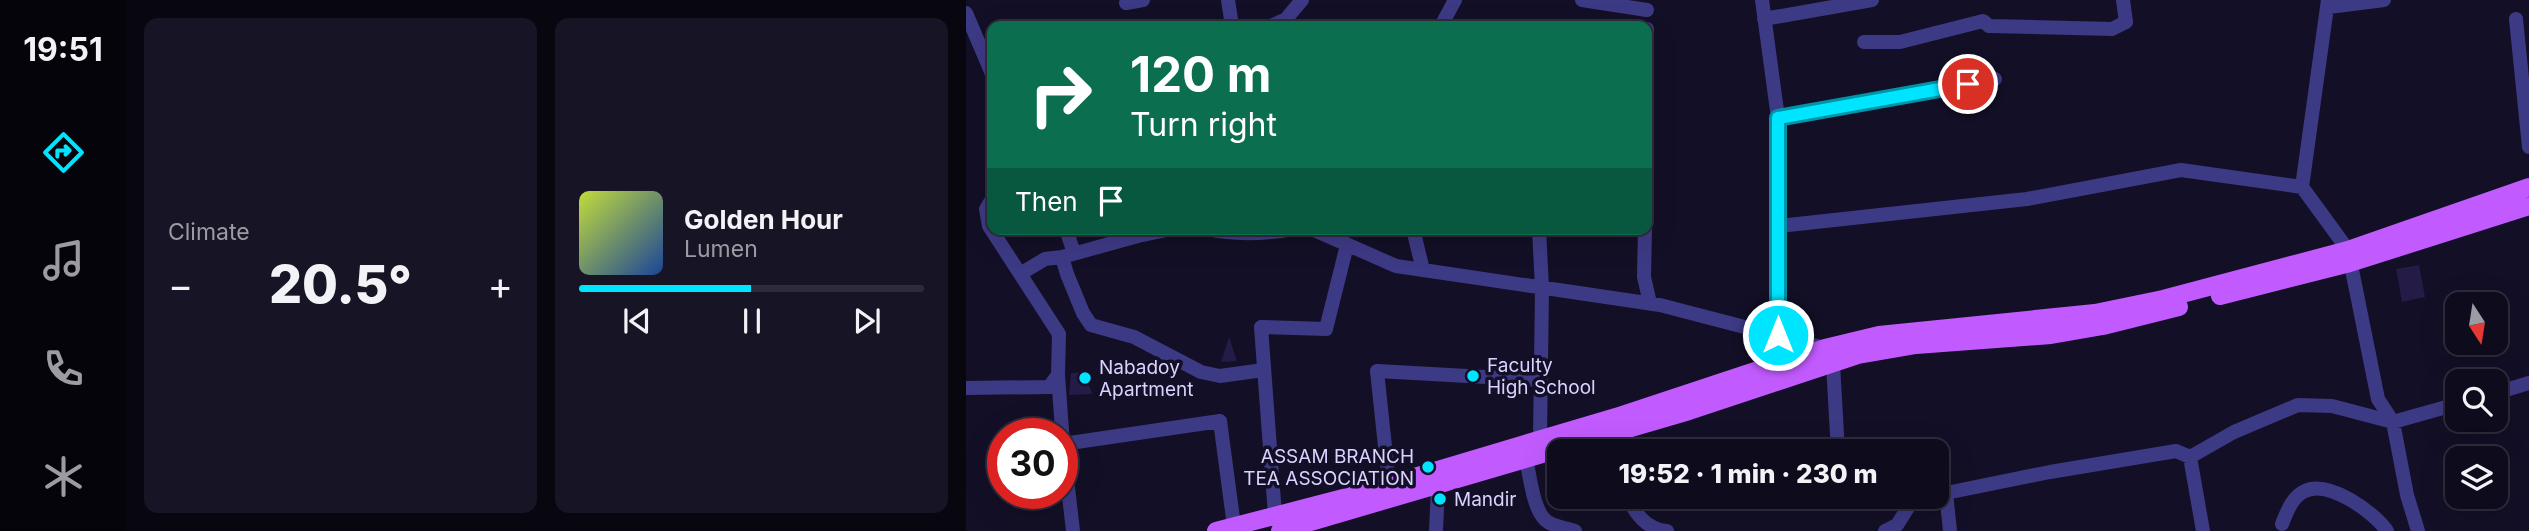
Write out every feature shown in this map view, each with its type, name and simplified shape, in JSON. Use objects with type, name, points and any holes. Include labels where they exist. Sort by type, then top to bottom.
[{"type":"main road","points":[[2349,257],[2529,187]]},
{"type":"main road","points":[[1216,531],[1234,526],[1278,523],[1332,524],[1438,486],[1607,436],[1829,356],[1879,335],[2095,313],[2349,257],[2529,206]]},
{"type":"main road","points":[[1278,523],[1389,484],[1541,439],[1607,436]]},
{"type":"street","points":[[1126,3],[1143,0]]},
{"type":"street","points":[[1228,0],[1230,21]]},
{"type":"street","points":[[1282,21],[1302,0]]},
{"type":"street","points":[[1444,21],[1455,0]]},
{"type":"street","points":[[1582,0],[1646,5]]},
{"type":"street","points":[[1762,0],[1778,118],[1778,335]]},
{"type":"street","points":[[1764,19],[1872,0]]},
{"type":"street","points":[[1864,42],[1900,42],[1983,21],[1989,26],[2112,29],[2126,22],[2123,0]]},
{"type":"street","points":[[2384,0],[2328,3],[2302,187],[2349,257],[2378,399],[2393,422],[2407,495],[2418,531]]},
{"type":"street","points":[[966,13],[987,62]]},
{"type":"street","points":[[2516,19],[2529,147]]},
{"type":"street","points":[[1778,118],[1995,79]]},
{"type":"street","points":[[1779,226],[2027,199],[2181,170],[2302,187]]},
{"type":"street","points":[[995,235],[1059,334],[1061,418]]},
{"type":"street","points":[[1066,235],[1066,274],[1091,325],[1134,337],[1201,372],[1220,376],[1263,370]]},
{"type":"street","points":[[1020,274],[1045,259],[1136,235]]},
{"type":"street","points":[[1325,235],[1395,266],[1650,303],[1778,335],[1829,356],[1837,439]]},
{"type":"street","points":[[1414,235],[1423,270]]},
{"type":"street","points":[[1539,235],[1542,288],[1541,439]]},
{"type":"street","points":[[1645,235],[1644,277],[1650,303]]},
{"type":"street","points":[[1278,523],[1261,327],[1326,329],[1347,245]]},
{"type":"street","points":[[1389,484],[1377,371],[1541,380]]},
{"type":"street","points":[[966,388],[1049,387],[1058,375]]},
{"type":"street","points":[[2508,389],[2529,383]]},
{"type":"street","points":[[2190,457],[2234,432],[2298,405],[2332,406],[2393,422],[2445,407]]},
{"type":"street","points":[[1078,442],[1220,421],[1234,526]]},
{"type":"street","points":[[1949,493],[2176,451],[2190,457]]},
{"type":"street","points":[[2190,457],[2203,531]]},
{"type":"street","points":[[1527,459],[1534,497],[1542,516],[1548,522],[1575,531]]},
{"type":"street","points":[[1436,531],[1438,486]]},
{"type":"street","points":[[2282,524],[2289,507],[2304,491],[2323,489],[2345,496],[2382,523],[2388,531]]},
{"type":"street","points":[[1070,509],[1073,531]]},
{"type":"street","points":[[1633,509],[1637,516],[1655,530],[1667,531]]},
{"type":"street","points":[[1885,531],[1897,525],[1907,509]]},
{"type":"street","points":[[1945,509],[1950,531]]},
{"type":"building","points":[[2419,265],[2425,297],[2402,302],[2396,269]]},
{"type":"building","points":[[1229,337],[1237,361],[1221,362]]},
{"type":"building","points":[[1085,372],[1092,394],[1069,395],[1071,373]]},
{"type":"place","name":"Faculty High School","points":[[1473,376]]},
{"type":"place","name":"Nabadoy Apartment","points":[[1085,378]]},
{"type":"place","name":"ASSAM BRANCH TEA ASSOCIATION","points":[[1428,467]]},
{"type":"place","name":"Mandir","points":[[1440,499]]},
{"type":"route","points":[[1778,335],[1778,118],[1968,84]]}]
